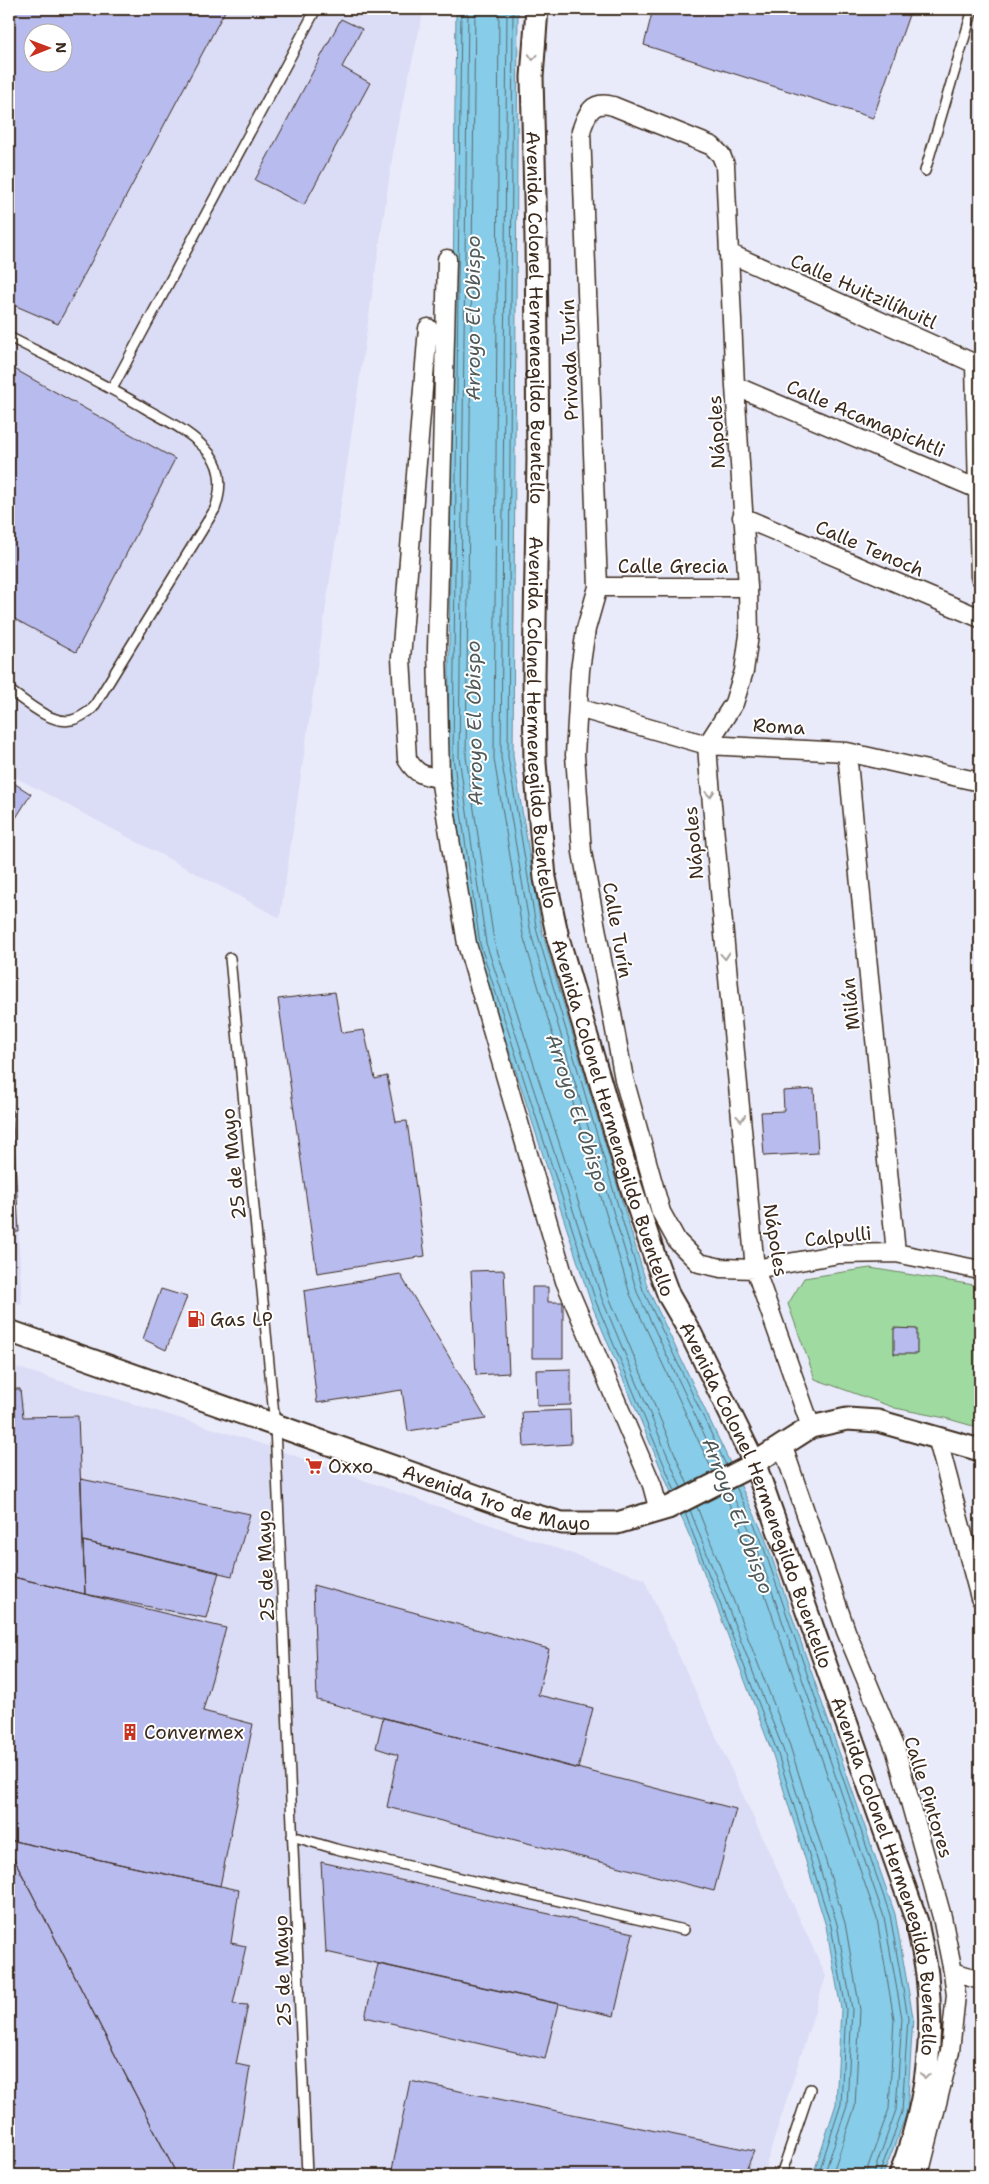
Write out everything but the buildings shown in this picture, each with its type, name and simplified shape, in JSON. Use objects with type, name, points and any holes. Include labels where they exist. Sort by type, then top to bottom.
[{"type":"street","name":"Avenida Colonel Hermenegildo Buentello","points":[[537,9],[532,76],[538,459],[534,763],[545,878],[561,948],[630,1183],[656,1261],[669,1296],[691,1334],[750,1465],[917,1922],[927,1974],[930,2030],[920,2112],[900,2175]]},
{"type":"street","name":"Nápoles","points":[[581,130],[590,109],[605,104],[712,146],[724,159],[731,254],[734,386],[748,587],[749,635],[744,670],[734,703],[707,745],[712,821],[755,1269],[811,1427]]},
{"type":"street","name":"Privada Turín","points":[[581,130],[598,587]]},
{"type":"street","name":"Calle Huitzilíhuitl","points":[[731,254],[977,365]]},
{"type":"street","points":[[447,258],[437,650],[440,778],[467,944],[523,1140],[566,1281],[663,1509]]},
{"type":"street","points":[[428,328],[401,658],[407,759],[413,770],[422,775],[440,778]]},
{"type":"street","points":[[977,365],[980,577]]},
{"type":"street","name":"Calle Acamapichtli","points":[[734,386],[980,489]]},
{"type":"street","name":"Calle Tenoch","points":[[742,517],[980,618]]},
{"type":"street","name":"Calle Grecia","points":[[598,587],[748,587]]},
{"type":"street","name":"Calle Turín","points":[[598,587],[585,637],[580,670],[575,755],[582,852],[624,1079],[661,1212],[677,1241],[699,1263]]},
{"type":"street","name":"Roma","points":[[578,708],[707,745],[846,752],[980,782]]},
{"type":"street","name":"Milán","points":[[846,752],[896,1253]]},
{"type":"street","name":"Calpulli","points":[[699,1263],[721,1268],[755,1269],[839,1254],[896,1253],[980,1270]]},
{"type":"street","name":"Avenida 1ro de Mayo","points":[[9,1331],[516,1510],[562,1523],[617,1523],[663,1509],[750,1465],[811,1427],[847,1419],[870,1421],[937,1437],[980,1450]]},
{"type":"street","points":[[937,1437],[980,1598]]},
{"type":"street","name":"Calle Pintores","points":[[782,1444],[846,1631],[896,1751],[942,1918],[953,1972],[956,1995],[950,2051],[919,2175]]},
{"type":"street","points":[[953,1972],[980,1980]]},
{"type":"lane","points":[[112,389],[316,9]]},
{"type":"lane","points":[[925,171],[973,9]]},
{"type":"lane","points":[[9,337],[112,389],[176,426],[202,445],[212,456],[219,474],[220,495],[215,509],[93,708],[72,720],[60,720],[46,714],[9,690]]},
{"type":"lane","name":"25 de Mayo","points":[[230,958],[275,1426],[307,2175]]},
{"type":"lane","points":[[292,1836],[684,1930]]},
{"type":"lane","points":[[780,2175],[810,2089]]},
{"type":"shaded area","points":[[9,9],[424,9],[396,133],[280,918],[9,774]]},
{"type":"shaded area","points":[[9,1054],[22,1305],[9,1301]]},
{"type":"shaded area","points":[[9,1365],[253,1441],[644,1579],[826,1976],[763,2175],[9,2175]]},
{"type":"green space","points":[[870,1268],[980,1286],[980,1428],[945,1418],[895,1408],[815,1379],[788,1304],[804,1278]]},
{"type":"water","name":"Arroyo El Obispo","points":[[456,9],[518,9],[513,756],[542,931],[648,1289],[764,1535],[895,1914],[913,2017],[907,2113],[883,2175],[813,2175],[836,2104],[841,2009],[826,1926],[772,1752],[695,1549],[591,1303],[475,945],[448,758]]},
{"type":"place","name":"Gas LP","points":[[196,1319]]},
{"type":"place","name":"Oxxo","points":[[314,1466]]},
{"type":"place","name":"Convermex","points":[[130,1732]]}]
